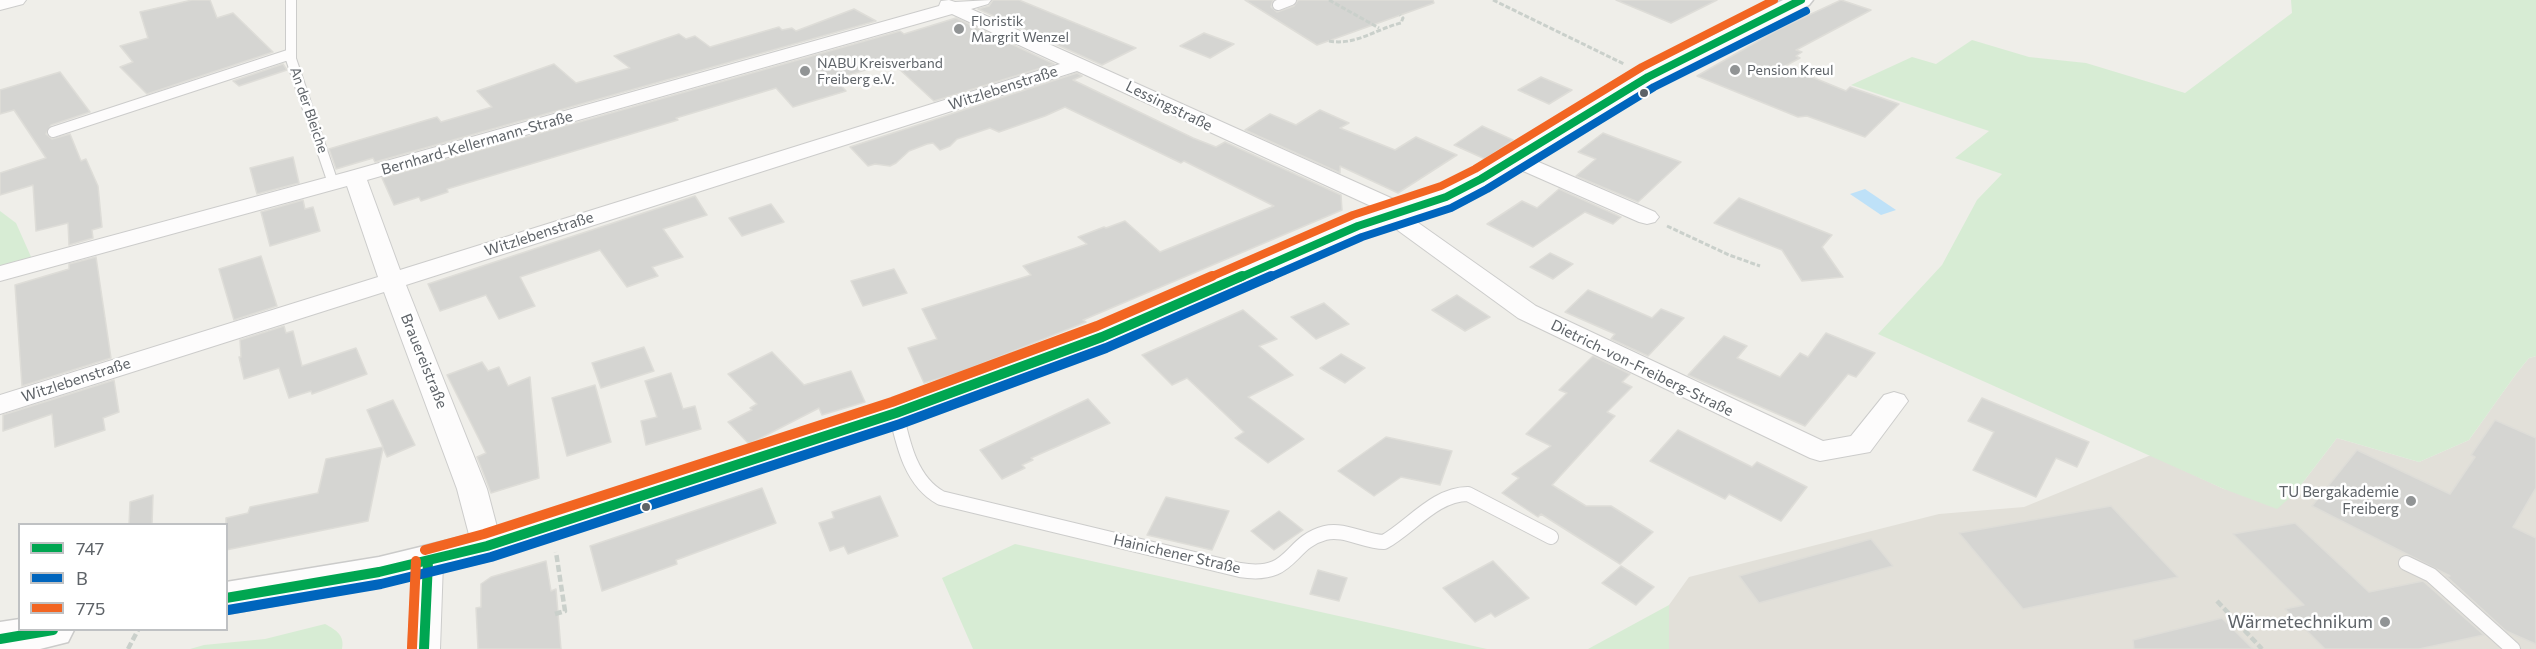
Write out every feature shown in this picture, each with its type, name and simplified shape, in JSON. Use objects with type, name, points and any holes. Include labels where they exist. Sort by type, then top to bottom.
[{"type":"main road","points":[[228,598],[428,562],[487,546],[896,413],[1102,337],[1358,226],[1446,197],[1481,180],[1513,158],[1649,76],[1801,0]]},
{"type":"main road","points":[[0,639],[47,631]]},
{"type":"street","points":[[0,5],[18,0]]},
{"type":"street","name":"Bernhard-Kellermann-Straße","points":[[0,274],[344,180],[944,4],[982,0]]},
{"type":"street","name":"Lessingstraße","points":[[944,4],[1079,64],[1398,214]]},
{"type":"street","name":"Witzlebenstraße","points":[[0,405],[1079,64]]},
{"type":"street","points":[[1513,158],[1647,217]]},
{"type":"street","name":"Brauereistraße","points":[[344,180],[392,281],[443,409],[472,489],[487,546]]},
{"type":"street","name":"Dietrich-von-Freiberg-Straße","points":[[1398,214],[1527,312],[1820,451],[1860,445],[1894,401]]},
{"type":"street","points":[[424,649],[428,562]]},
{"type":"lane","name":"An der Bleiche","points":[[291,0],[291,54],[344,180]]},
{"type":"lane","points":[[1278,5],[1291,0]]},
{"type":"lane","points":[[53,132],[291,54]]},
{"type":"lane","name":"Hainichener Straße","points":[[896,413],[902,437],[918,475],[937,496],[973,507],[1240,570],[1255,572],[1270,570],[1320,535],[1331,532],[1374,542],[1384,542],[1456,493],[1468,494],[1551,537]]},
{"type":"lane","points":[[2406,563],[2431,575],[2513,649]]},
{"type":"path","points":[[1329,0],[1380,28]]},
{"type":"path","points":[[1493,0],[1649,76]]},
{"type":"path","points":[[1329,40],[1343,44],[1354,42],[1380,28],[1401,23],[1403,18],[1400,15]]},
{"type":"path","points":[[1647,217],[1729,255],[1760,266]]},
{"type":"path","points":[[552,525],[565,611],[555,614]]},
{"type":"path","points":[[2217,601],[2262,649]]},
{"type":"path","points":[[128,649],[137,631]]},
{"type":"shaded area","name":"TU Bergakademie Freiberg","points":[[2536,356],[2536,649],[1669,649],[1669,605],[1689,577],[1939,514],[2024,507],[2151,455],[2224,489],[2294,494],[2337,438],[2419,462],[2469,440],[2516,374],[2529,358]]},
{"type":"green space","points":[[2291,0],[2536,0],[2536,356],[2529,358],[2516,374],[2469,440],[2419,462],[2337,438],[2294,494],[2277,509],[2224,489],[1878,334],[1942,265],[1977,200],[2002,174],[1955,158],[1989,131],[1851,85],[1912,57],[1936,64],[1972,40],[2029,57],[2086,63],[2185,93],[2292,13]]},
{"type":"green space","points":[[0,211],[16,223],[32,259],[0,268]]},
{"type":"green space","points":[[1015,544],[1487,649],[973,649],[942,578]]},
{"type":"green space","points":[[1669,605],[1669,649],[1588,649]]},
{"type":"green space","points":[[325,624],[341,637],[342,649],[190,649],[204,645],[265,639]]},
{"type":"water","points":[[1865,189],[1896,210],[1881,215],[1850,194]]},
{"type":"building","points":[[192,0],[210,0],[217,18],[233,13],[273,52],[147,94],[120,67],[133,62],[120,46],[148,38],[140,12]]},
{"type":"building","points":[[993,0],[1019,0],[1136,48],[1102,65],[978,9],[989,6]]},
{"type":"building","points":[[1245,0],[1273,0],[1271,7],[1277,12],[1294,6],[1298,0],[1433,0],[1434,3],[1317,45]]},
{"type":"building","points":[[1616,0],[1717,0],[1671,23]]},
{"type":"building","points":[[1841,0],[1871,10],[1796,50],[1802,52],[1796,56],[1800,58],[1785,66],[1846,91],[1850,87],[1899,104],[1865,137],[1807,116],[1798,117],[1697,76],[1779,29]]},
{"type":"building","points":[[854,9],[876,21],[375,162],[373,158],[336,169],[329,149],[437,117],[441,122],[492,107],[477,91],[554,64],[576,83],[630,68],[614,56],[679,34],[686,39],[695,36],[710,47],[779,27],[782,30],[792,28],[796,31]]},
{"type":"building","points":[[956,18],[1054,64],[934,101],[898,68],[892,69],[886,64],[835,79],[846,91],[793,107],[776,88],[676,118],[678,120],[447,189],[448,192],[421,201],[419,197],[394,205],[382,178],[900,31],[904,34]]},
{"type":"building","points":[[1204,33],[1234,44],[1210,58],[1180,46]]},
{"type":"building","points":[[283,64],[287,70],[239,86],[233,81]]},
{"type":"building","points":[[60,72],[90,112],[51,125],[46,134],[52,139],[70,134],[81,161],[86,159],[98,186],[102,227],[92,230],[93,238],[69,245],[68,223],[36,231],[33,185],[0,195],[0,173],[46,158],[14,110],[0,114],[0,90]]},
{"type":"building","points":[[1077,73],[1082,76],[1073,80],[1193,138],[1216,147],[1225,142],[1341,195],[1342,210],[1083,320],[1086,322],[961,372],[924,383],[908,348],[937,339],[922,309],[1031,275],[1023,266],[1087,244],[1078,237],[1104,227],[1125,221],[1160,252],[1274,206],[1184,161],[1181,163],[1065,107],[999,132],[990,128],[957,139],[950,146],[940,150],[933,143],[927,144],[909,151],[890,166],[875,164],[868,166],[850,147]]},
{"type":"building","points":[[1541,77],[1572,90],[1549,104],[1518,90]]},
{"type":"building","points":[[1320,110],[1349,123],[1340,128],[1395,150],[1416,137],[1457,155],[1398,193],[1340,166],[1340,173],[1245,130],[1270,114],[1296,125]]},
{"type":"building","points":[[1482,126],[1513,140],[1485,159],[1454,145]]},
{"type":"building","points":[[1603,133],[1681,162],[1638,202],[1576,176],[1596,159],[1578,152]]},
{"type":"building","points":[[293,157],[299,183],[257,194],[250,168]]},
{"type":"building","points":[[1559,189],[1621,217],[1613,224],[1585,212],[1533,247],[1487,224],[1522,201],[1537,208]]},
{"type":"building","points":[[695,196],[707,215],[663,229],[683,257],[652,267],[658,276],[627,287],[600,250],[520,277],[535,306],[499,319],[486,295],[440,311],[428,284]]},
{"type":"building","points":[[1739,198],[1832,235],[1822,247],[1843,277],[1802,281],[1782,250],[1714,223]]},
{"type":"building","points":[[303,200],[305,209],[313,207],[320,231],[270,246],[261,212]]},
{"type":"building","points":[[771,204],[784,222],[742,236],[729,218]]},
{"type":"building","points":[[1550,253],[1573,264],[1553,279],[1530,267]]},
{"type":"building","points":[[261,256],[277,306],[234,320],[219,269]]},
{"type":"building","points":[[96,257],[111,358],[22,386],[15,285],[69,269],[69,264]]},
{"type":"building","points":[[894,269],[907,293],[863,306],[851,281]]},
{"type":"building","points":[[1588,290],[1652,318],[1661,309],[1684,318],[1648,356],[1611,339],[1615,334],[1565,312]]},
{"type":"building","points":[[1457,295],[1490,317],[1465,331],[1432,310]]},
{"type":"building","points":[[1324,303],[1349,324],[1316,339],[1291,317]]},
{"type":"building","points":[[1243,310],[1277,339],[1259,346],[1293,375],[1248,397],[1304,439],[1268,463],[1235,438],[1244,432],[1187,378],[1172,385],[1142,355]]},
{"type":"building","points":[[284,326],[286,333],[293,331],[302,366],[356,348],[367,374],[312,394],[311,391],[289,398],[279,368],[244,379],[239,357],[241,357],[240,340]]},
{"type":"building","points":[[1826,333],[1875,353],[1856,377],[1848,374],[1805,426],[1688,375],[1724,336],[1747,346],[1737,358],[1780,377],[1800,353],[1808,357]]},
{"type":"building","points":[[644,347],[654,371],[601,388],[592,363]]},
{"type":"building","points":[[772,352],[804,385],[851,371],[865,402],[822,415],[819,408],[749,444],[728,422],[752,410],[750,408],[757,404],[728,374]]},
{"type":"building","points":[[1341,354],[1365,368],[1345,383],[1320,368]]},
{"type":"building","points":[[1593,356],[1630,374],[1622,382],[1632,387],[1607,412],[1615,416],[1552,485],[1586,506],[1611,506],[1653,532],[1620,564],[1541,514],[1538,517],[1502,493],[1519,478],[1512,474],[1551,446],[1526,434],[1567,393],[1559,390]]},
{"type":"building","points":[[482,362],[488,371],[499,367],[508,386],[530,377],[539,478],[491,493],[477,457],[486,453],[447,375]]},
{"type":"building","points":[[671,373],[683,409],[695,406],[701,429],[646,445],[641,421],[657,417],[645,381]]},
{"type":"building","points":[[114,380],[119,412],[103,418],[105,430],[55,447],[52,414],[3,431],[3,415]]},
{"type":"building","points":[[595,385],[611,442],[567,456],[552,398]]},
{"type":"building","points":[[1982,398],[2089,442],[2077,467],[2056,458],[2036,497],[1973,470],[1994,432],[1968,421]]},
{"type":"building","points":[[1088,399],[1110,423],[1031,458],[1033,460],[1022,465],[1025,468],[1002,479],[980,450]]},
{"type":"building","points":[[393,400],[415,445],[387,457],[383,448],[368,521],[228,550],[226,518],[248,513],[250,507],[318,493],[326,459],[383,447],[367,410]]},
{"type":"building","points":[[2495,420],[2536,438],[2536,488],[2513,527],[2536,538],[2536,644],[2506,631],[2446,576],[2450,576],[2312,506],[2357,450],[2450,494],[2475,457],[2471,455]]},
{"type":"building","points":[[1678,430],[1752,467],[1757,462],[1807,487],[1781,521],[1729,494],[1725,499],[1650,461]]},
{"type":"building","points":[[1386,437],[1452,451],[1440,485],[1401,477],[1374,496],[1338,471]]},
{"type":"building","points":[[762,488],[776,523],[676,560],[677,564],[602,591],[590,546]]},
{"type":"building","points":[[153,495],[152,523],[129,523],[130,502]]},
{"type":"building","points":[[880,496],[898,536],[848,554],[844,546],[830,551],[819,523],[834,518],[832,512]]},
{"type":"building","points":[[1166,497],[1229,511],[1212,550],[1147,535]]},
{"type":"building","points":[[2111,506],[2178,577],[2023,609],[1959,533]]},
{"type":"building","points":[[1279,511],[1303,530],[1274,550],[1251,531]]},
{"type":"building","name":"Wärmetechnikum","points":[[2295,523],[2369,592],[2423,581],[2484,635],[2419,649],[2325,649],[2285,609],[2304,605],[2233,534]]},
{"type":"building","points":[[1871,539],[1893,566],[1759,603],[1739,576]]},
{"type":"building","points":[[546,561],[551,591],[556,589],[561,649],[478,649],[476,608],[481,607],[481,584],[491,577]]},
{"type":"building","points":[[1493,561],[1529,598],[1495,617],[1491,613],[1475,622],[1443,588]]},
{"type":"building","points":[[1621,566],[1654,587],[1636,605],[1602,583]]},
{"type":"building","points":[[1318,570],[1347,578],[1339,601],[1310,594]]},
{"type":"building","points":[[2222,618],[2253,649],[2134,649],[2133,640]]},
{"type":"transit line","name":"775","points":[[425,550],[484,534],[892,402],[1097,326],[1353,215],[1441,186],[1475,169],[1642,67],[1774,0]]},
{"type":"transit line","name":"747","points":[[228,598],[379,572],[487,546],[896,413],[1102,337],[1358,226],[1446,197],[1481,179],[1648,77],[1801,0]]},
{"type":"transit line","name":"B","points":[[228,610],[381,584],[491,557],[900,424],[1106,348],[1362,237],[1451,208],[1487,189],[1654,87],[1806,11]]},
{"type":"transit line","name":"775","points":[[412,648],[416,561]]},
{"type":"transit line","name":"747","points":[[424,649],[428,562]]},
{"type":"transit line","name":"747","points":[[0,639],[47,631]]},
{"type":"place","name":"Floristik Margrit Wenzel","points":[[959,29]]},
{"type":"place","name":"Pension Kreul","points":[[1735,70]]},
{"type":"place","name":"NABU Kreisverband Freiberg e.V.","points":[[805,71]]},
{"type":"place","name":"TU Bergakademie Freiberg","points":[[2411,501]]},
{"type":"place","name":"Wärmetechnikum","points":[[2385,622]]}]
